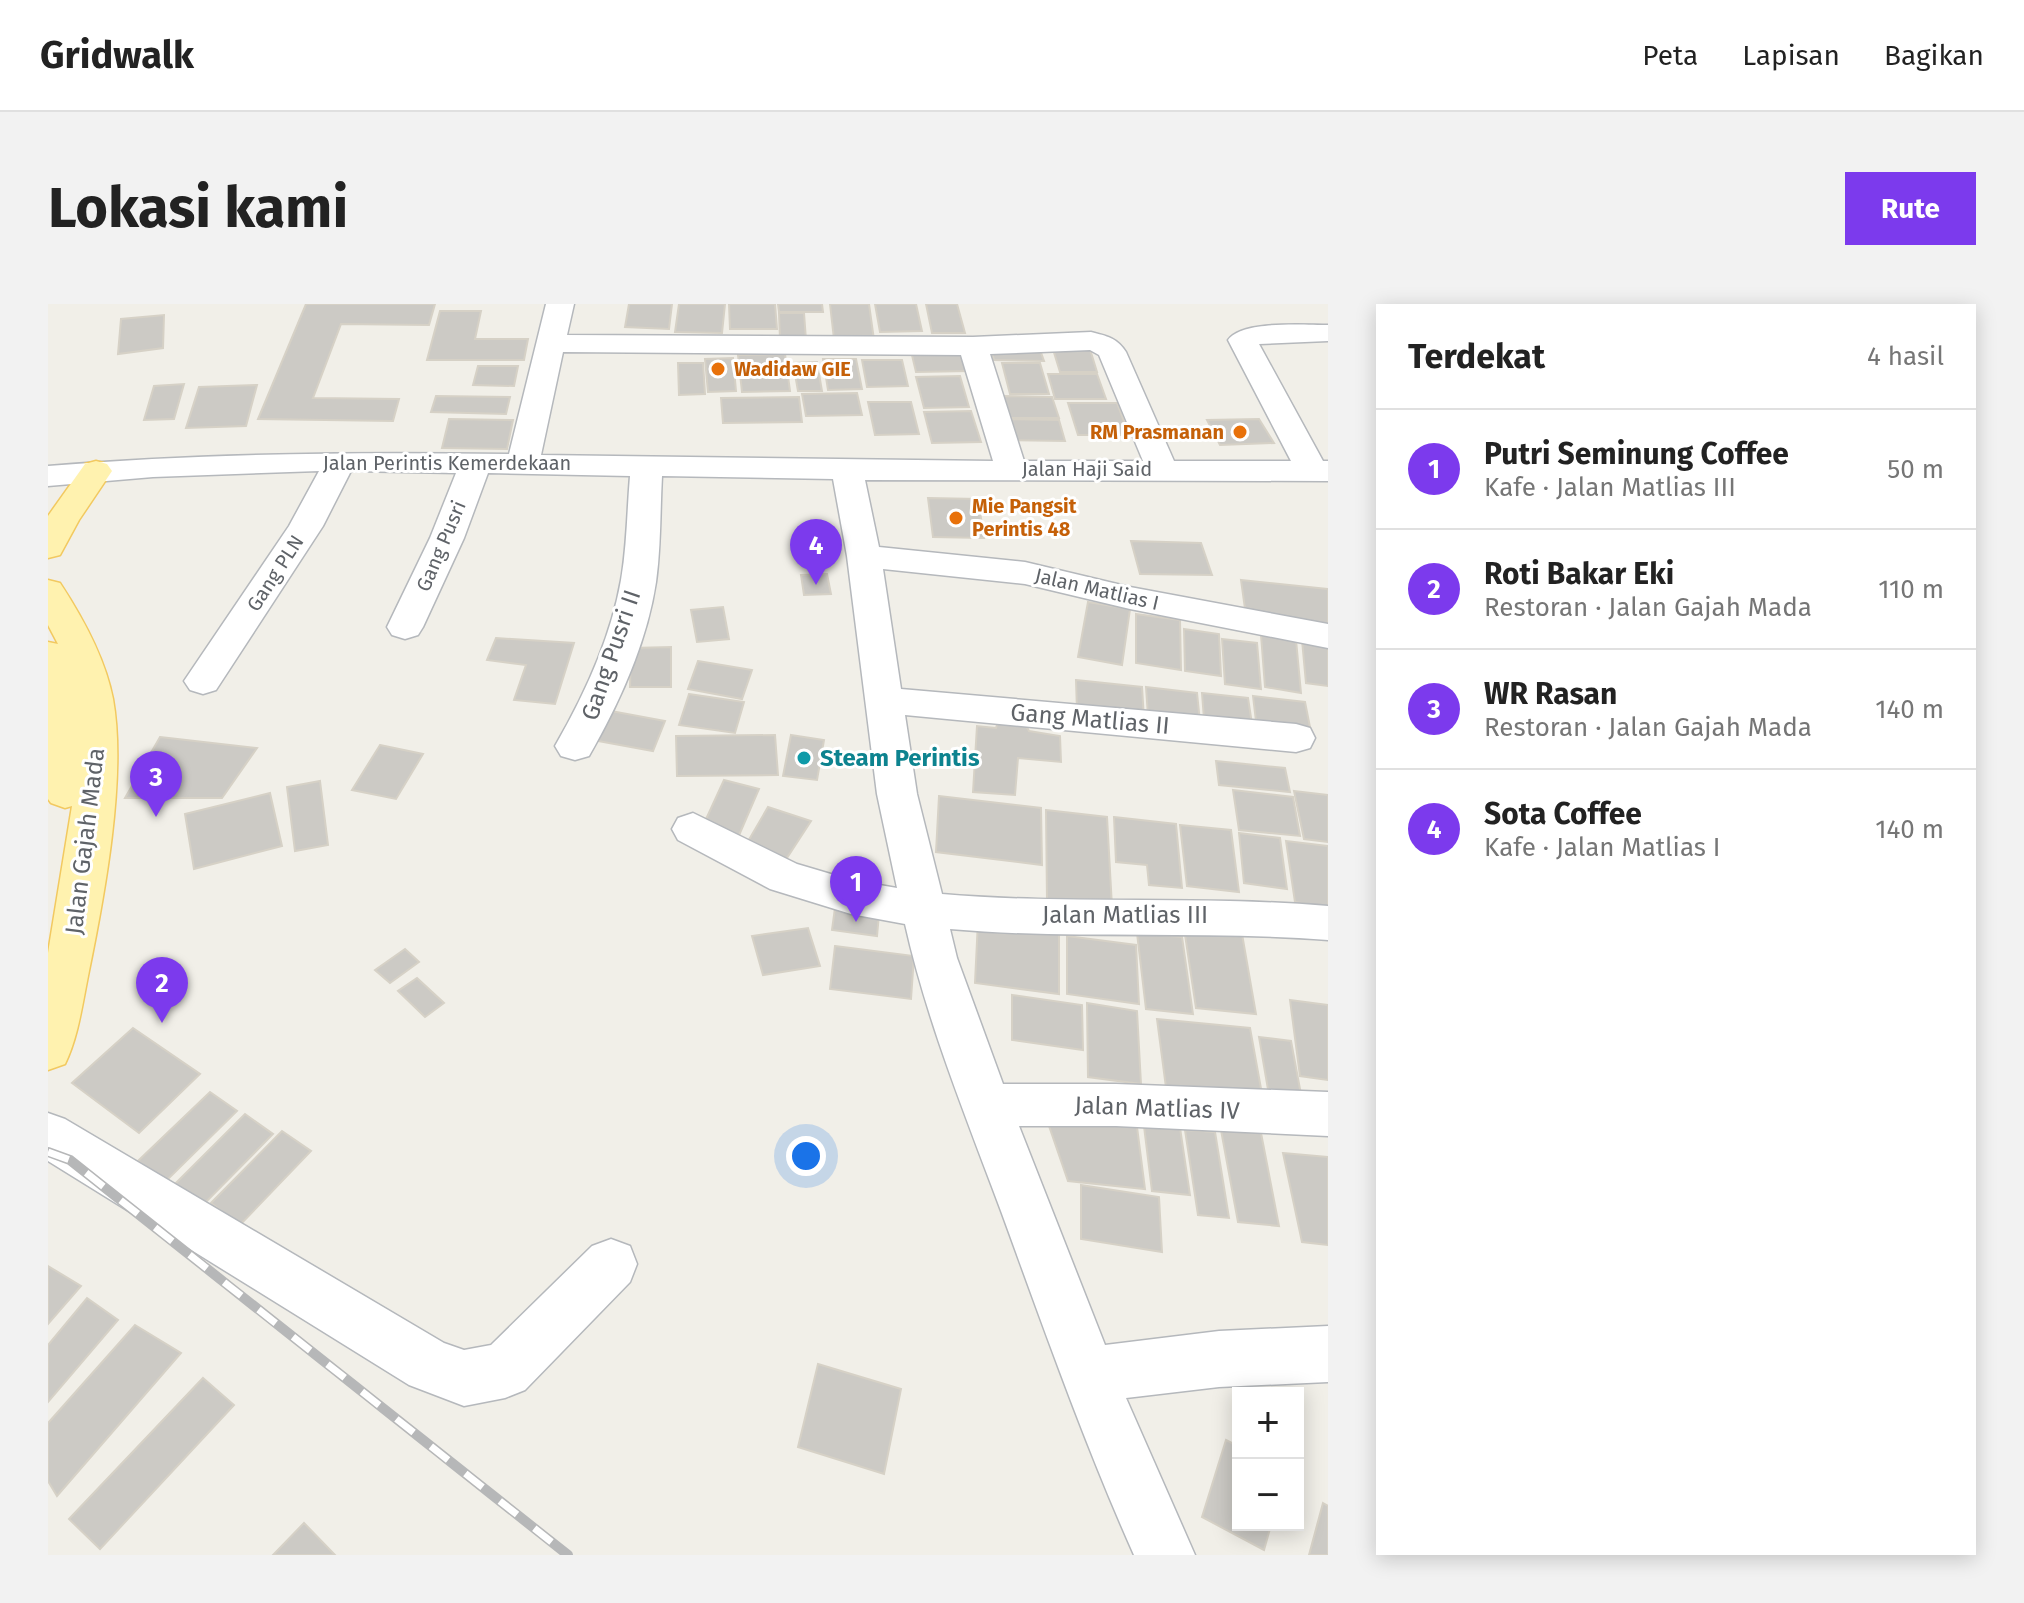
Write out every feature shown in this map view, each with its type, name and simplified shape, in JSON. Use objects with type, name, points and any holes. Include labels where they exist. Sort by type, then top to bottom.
[{"type":"main road","points":[[48,548],[62,520],[96,471]]},
{"type":"main road","name":"Jalan Gajah Mada","points":[[48,1050],[78,920],[98,748],[91,685],[79,649],[52,605]]},
{"type":"main road","points":[[48,654],[60,689],[67,748],[58,873],[48,930]]},
{"type":"street","points":[[523,463],[560,304]]},
{"type":"street","points":[[1320,471],[1242,340],[1249,336],[1328,333]]},
{"type":"street","points":[[552,343],[973,346],[1082,341],[1105,345],[1112,352],[1162,469]]},
{"type":"street","points":[[973,346],[1011,469]]},
{"type":"street","name":"Jalan Perintis Kemerdekaan","points":[[48,476],[96,471],[340,461],[847,470]]},
{"type":"street","name":"Gang PLN","points":[[203,681],[306,526],[340,461]]},
{"type":"street","name":"Gang Pusri","points":[[405,627],[447,538],[476,463]]},
{"type":"street","name":"Gang Pusri II","points":[[575,746],[588,723],[634,600],[640,565],[647,465]]},
{"type":"street","points":[[847,470],[864,556],[897,794],[935,958],[986,1105],[1123,1464],[1165,1555]]},
{"type":"street","name":"Jalan Haji Said","points":[[847,470],[1320,471]]},
{"type":"street","name":"Jalan Matlias I","points":[[864,556],[1025,573],[1130,598],[1328,636]]},
{"type":"street","name":"Gang Matlias II","points":[[883,700],[1296,738]]},
{"type":"street","name":"Jalan Matlias III","points":[[693,829],[785,877],[922,910],[1124,918],[1185,914],[1265,915],[1328,923]]},
{"type":"street","name":"Jalan Matlias IV","points":[[986,1105],[1116,1105],[1328,1114]]},
{"type":"street","points":[[48,1135],[429,1365],[464,1378],[505,1370],[611,1264]]},
{"type":"street","points":[[1090,1375],[1219,1359],[1328,1354]]},
{"type":"building","points":[[306,304],[435,304],[429,325],[341,324],[313,398],[399,399],[393,421],[258,419]]},
{"type":"building","points":[[629,304],[672,304],[669,329],[625,327]]},
{"type":"building","points":[[679,304],[725,304],[722,333],[675,332]]},
{"type":"building","points":[[729,304],[775,304],[777,329],[730,329]]},
{"type":"building","points":[[778,304],[822,304],[823,312],[779,312]]},
{"type":"building","points":[[830,304],[869,304],[874,340],[834,339]]},
{"type":"building","points":[[875,304],[916,304],[922,331],[880,332]]},
{"type":"building","points":[[926,304],[957,304],[965,333],[932,333]]},
{"type":"building","points":[[440,311],[481,311],[475,339],[528,339],[524,360],[427,360]]},
{"type":"building","points":[[779,313],[804,313],[806,340],[780,339]]},
{"type":"building","points":[[164,315],[163,348],[118,354],[121,319]]},
{"type":"building","points":[[1052,346],[1089,346],[1097,372],[1060,372]]},
{"type":"building","points":[[1039,347],[1044,361],[994,360],[991,348]]},
{"type":"building","points":[[911,351],[963,351],[969,371],[916,372]]},
{"type":"building","points":[[785,354],[790,391],[742,392],[738,355]]},
{"type":"building","points":[[733,358],[736,391],[708,392],[705,359]]},
{"type":"building","points":[[823,359],[856,359],[862,389],[828,390]]},
{"type":"building","points":[[862,360],[902,360],[908,386],[867,387]]},
{"type":"building","points":[[817,362],[822,391],[798,391],[793,363]]},
{"type":"building","points":[[678,363],[703,363],[705,394],[679,395]]},
{"type":"building","points":[[1002,363],[1040,363],[1049,394],[1010,394]]},
{"type":"building","points":[[478,366],[518,366],[514,386],[473,385]]},
{"type":"building","points":[[1048,374],[1097,374],[1106,399],[1055,399]]},
{"type":"building","points":[[960,376],[969,407],[924,408],[916,377]]},
{"type":"building","points":[[184,384],[174,419],[144,420],[154,386]]},
{"type":"building","points":[[257,385],[246,426],[186,428],[199,387]]},
{"type":"building","points":[[857,393],[862,415],[806,416],[802,394]]},
{"type":"building","points":[[436,396],[510,397],[506,414],[431,412]]},
{"type":"building","points":[[1001,396],[1052,397],[1059,418],[1006,418]]},
{"type":"building","points":[[799,397],[802,422],[723,423],[721,398]]},
{"type":"building","points":[[868,402],[911,402],[919,434],[875,435]]},
{"type":"building","points":[[1068,403],[1117,403],[1129,435],[1078,435]]},
{"type":"building","points":[[971,411],[981,442],[932,443],[924,412]]},
{"type":"building","points":[[449,419],[513,420],[507,449],[442,448]]},
{"type":"building","points":[[1002,419],[1059,420],[1065,441],[1008,440]]},
{"type":"building","name":"RM Prasmanan","points":[[1259,419],[1274,443],[1220,445],[1207,420]]},
{"type":"building","name":"Mie Pangsit Perintis 48","points":[[928,498],[978,499],[984,538],[933,537]]},
{"type":"building","points":[[1131,541],[1201,543],[1212,575],[1140,574]]},
{"type":"building","points":[[827,574],[831,594],[804,595],[801,575]]},
{"type":"building","points":[[1241,580],[1328,589],[1328,625],[1246,616]]},
{"type":"building","points":[[1088,602],[1130,609],[1122,665],[1078,657]]},
{"type":"building","points":[[723,607],[729,639],[697,642],[691,610]]},
{"type":"building","points":[[1136,614],[1180,620],[1181,670],[1136,663]]},
{"type":"building","points":[[1184,629],[1219,634],[1221,676],[1185,671]]},
{"type":"building","points":[[1261,635],[1296,640],[1301,693],[1265,687]]},
{"type":"building","points":[[496,638],[574,643],[555,704],[514,700],[526,665],[487,660]]},
{"type":"building","points":[[1222,639],[1257,643],[1261,689],[1225,684]]},
{"type":"building","points":[[1302,640],[1328,643],[1328,686],[1306,683]]},
{"type":"building","points":[[671,647],[671,687],[630,687],[631,648]]},
{"type":"building","points":[[698,661],[752,670],[742,699],[688,689]]},
{"type":"building","points":[[1076,680],[1142,687],[1144,719],[1077,711]]},
{"type":"building","points":[[1146,687],[1197,693],[1200,722],[1148,716]]},
{"type":"building","points":[[1202,693],[1248,698],[1252,724],[1204,719]]},
{"type":"building","points":[[689,694],[744,702],[735,733],[679,725]]},
{"type":"building","points":[[1253,696],[1305,702],[1310,727],[1256,721]]},
{"type":"building","points":[[611,711],[665,721],[653,751],[598,741]]},
{"type":"building","points":[[1000,716],[1023,720],[1029,731],[1060,736],[1061,762],[1018,758],[1015,795],[973,792],[977,726],[996,728]]},
{"type":"building","points":[[775,735],[778,775],[677,776],[676,736]]},
{"type":"building","name":"Steam Perintis","points":[[791,735],[824,740],[817,780],[783,776]]},
{"type":"building","points":[[160,737],[257,748],[222,798],[125,798]]},
{"type":"building","points":[[380,745],[423,754],[396,799],[352,790]]},
{"type":"building","points":[[1216,761],[1285,768],[1290,792],[1219,785]]},
{"type":"building","points":[[724,780],[759,789],[737,840],[702,828]]},
{"type":"building","points":[[320,781],[328,845],[295,851],[287,787]]},
{"type":"building","points":[[1233,790],[1293,797],[1300,836],[1239,830]]},
{"type":"building","points":[[1294,791],[1328,795],[1328,842],[1304,839]]},
{"type":"building","points":[[270,793],[282,846],[194,869],[185,814]]},
{"type":"building","points":[[939,796],[1041,808],[1042,865],[936,852]]},
{"type":"building","points":[[768,807],[811,821],[783,864],[743,850]]},
{"type":"building","points":[[1046,810],[1107,817],[1112,907],[1047,900]]},
{"type":"building","points":[[1114,817],[1176,824],[1182,888],[1149,885],[1147,865],[1116,862]]},
{"type":"building","points":[[1180,825],[1231,830],[1239,892],[1187,886]]},
{"type":"building","points":[[1239,833],[1280,838],[1287,889],[1244,883]]},
{"type":"building","points":[[1286,841],[1328,846],[1328,907],[1295,902]]},
{"type":"building","points":[[835,908],[879,914],[877,936],[832,930]]},
{"type":"building","points":[[978,921],[1059,932],[1059,994],[975,983]]},
{"type":"building","points":[[808,928],[820,966],[763,975],[752,936]]},
{"type":"building","points":[[1184,928],[1242,934],[1256,1014],[1196,1008]]},
{"type":"building","points":[[1137,933],[1182,937],[1193,1014],[1146,1009]]},
{"type":"building","points":[[1067,936],[1136,945],[1139,1004],[1067,994]]},
{"type":"building","points":[[835,946],[914,956],[911,999],[830,989]]},
{"type":"building","points":[[405,949],[419,962],[390,983],[375,970]]},
{"type":"building","points":[[417,978],[444,1003],[425,1017],[398,991]]},
{"type":"building","points":[[1012,995],[1082,1005],[1083,1050],[1012,1040]]},
{"type":"building","points":[[1290,1000],[1328,1005],[1328,1080],[1300,1076]]},
{"type":"building","points":[[1087,1003],[1137,1011],[1141,1084],[1088,1077]]},
{"type":"building","points":[[1157,1019],[1250,1028],[1264,1105],[1167,1095]]},
{"type":"building","points":[[133,1028],[200,1074],[139,1133],[72,1083]]},
{"type":"building","points":[[1259,1037],[1291,1041],[1303,1105],[1270,1101]]},
{"type":"building","points":[[210,1092],[237,1111],[165,1182],[138,1161]]},
{"type":"building","points":[[245,1114],[273,1134],[201,1207],[173,1186]]},
{"type":"building","points":[[1143,1118],[1179,1121],[1190,1195],[1152,1191]]},
{"type":"building","points":[[1047,1120],[1137,1127],[1145,1189],[1068,1181]]},
{"type":"building","points":[[1185,1130],[1215,1132],[1229,1218],[1198,1215]]},
{"type":"building","points":[[1221,1130],[1261,1133],[1279,1226],[1238,1222]]},
{"type":"building","points":[[282,1131],[311,1151],[240,1225],[211,1203]]},
{"type":"building","points":[[1283,1153],[1328,1157],[1328,1245],[1302,1242]]},
{"type":"building","points":[[1081,1185],[1159,1197],[1162,1252],[1081,1239]]},
{"type":"building","points":[[48,1266],[81,1286],[48,1324]]},
{"type":"building","points":[[87,1298],[118,1320],[48,1402],[48,1345]]},
{"type":"building","points":[[135,1325],[181,1353],[57,1496],[48,1481],[48,1423]]},
{"type":"building","points":[[818,1364],[901,1389],[884,1474],[798,1447]]},
{"type":"building","points":[[203,1378],[234,1405],[100,1549],[69,1519]]},
{"type":"building","points":[[1226,1440],[1232,1443],[1232,1531],[1269,1531],[1264,1550],[1202,1517]]},
{"type":"building","points":[[1323,1503],[1328,1506],[1328,1555],[1309,1555]]},
{"type":"building","points":[[304,1523],[335,1555],[273,1555]]},
{"type":"railway","points":[[48,1152],[70,1160],[568,1555]]},
{"type":"place","name":"Wadidaw GIE","points":[[718,369]]},
{"type":"place","name":"RM Prasmanan","points":[[1240,432]]},
{"type":"place","name":"Mie Pangsit Perintis 48","points":[[956,518]]},
{"type":"place","name":"Sota Coffee","points":[[816,585]]},
{"type":"place","name":"Steam Perintis","points":[[804,758]]},
{"type":"place","name":"WR Rasan","points":[[156,817]]},
{"type":"place","name":"Putri Seminung Coffee","points":[[856,922]]},
{"type":"place","name":"Roti Bakar Eki","points":[[162,1023]]}]
